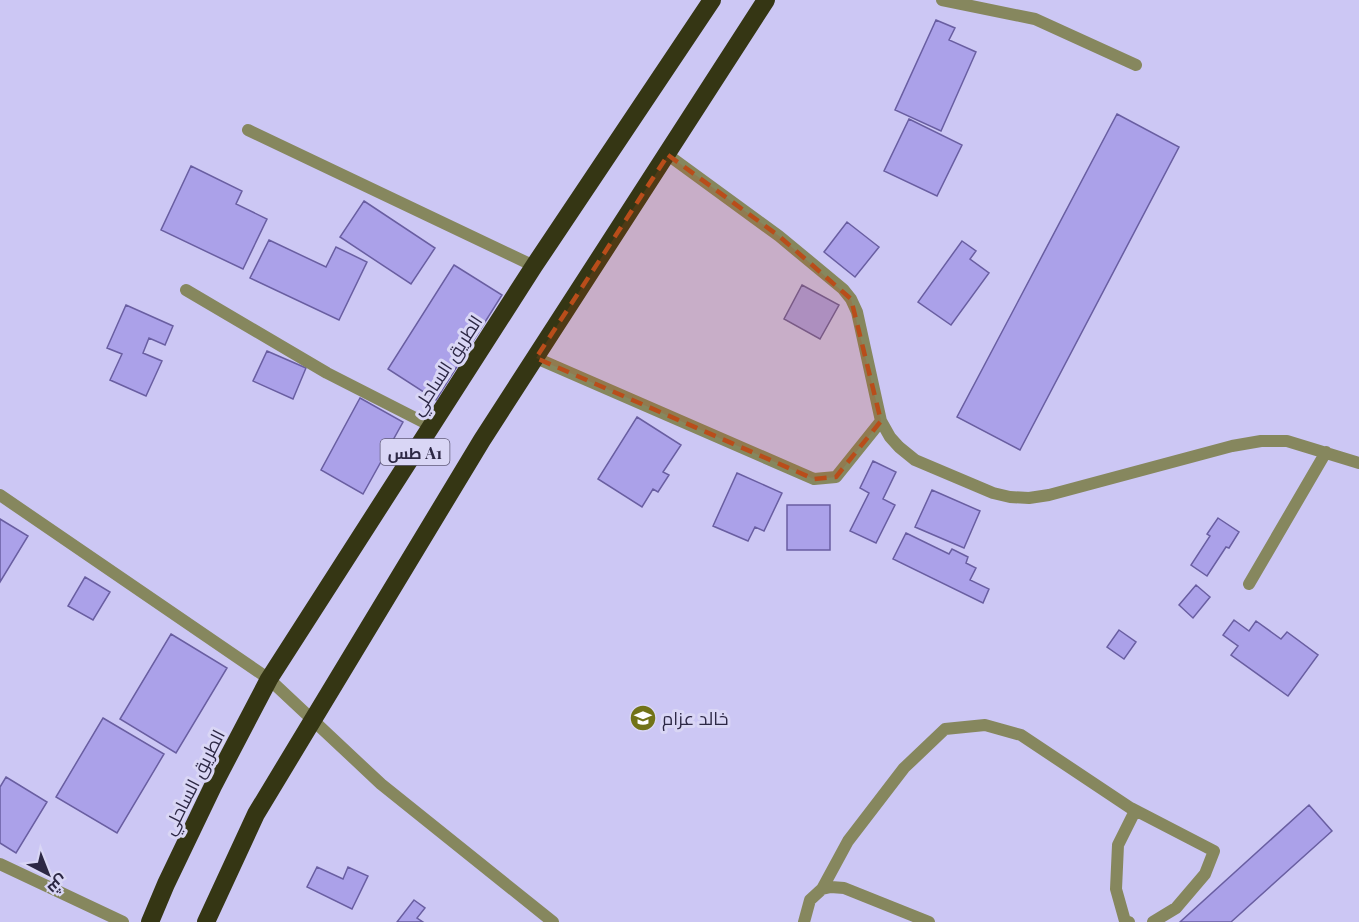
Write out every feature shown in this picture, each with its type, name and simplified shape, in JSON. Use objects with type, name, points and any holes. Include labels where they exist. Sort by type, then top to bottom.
[{"type":"highway","name":"الطريق الساحلي","points":[[150,922],[208,796],[268,679],[534,266],[712,0]]},
{"type":"highway","name":"طس A1","points":[[206,922],[256,814],[313,719],[482,440],[668,155],[760,2]]},
{"type":"street","points":[[942,0],[1035,19],[1136,65]]},
{"type":"street","points":[[248,130],[534,266]]},
{"type":"street","points":[[668,155],[779,236],[851,298],[857,312],[881,421],[890,437],[915,460],[993,493],[1029,498],[1049,495],[1232,446],[1261,441],[1287,441],[1359,464]]},
{"type":"street","points":[[186,290],[327,373],[431,426]]},
{"type":"street","points":[[536,358],[814,479],[836,477],[881,421]]},
{"type":"street","points":[[1249,584],[1326,452]]},
{"type":"street","points":[[0,495],[268,679],[381,784],[553,922]]},
{"type":"street","points":[[822,890],[848,841],[904,768],[945,729],[985,725],[1020,735],[1135,811],[1118,845],[1116,889],[1125,921],[1129,922]]},
{"type":"street","points":[[1127,806],[1214,851],[1205,874],[1176,908],[1153,922]]},
{"type":"street","points":[[0,864],[123,922]]},
{"type":"street","points":[[804,922],[810,900],[822,890],[831,887],[844,888],[929,922]]},
{"type":"highlighted area","points":[[668,155],[779,236],[851,299],[881,421],[836,477],[814,479],[536,358]]},
{"type":"building","points":[[936,20],[955,28],[949,40],[976,52],[941,131],[895,110]]},
{"type":"building","points":[[1117,114],[1179,147],[1020,450],[957,417]]},
{"type":"building","points":[[909,119],[962,145],[937,196],[884,171]]},
{"type":"building","points":[[191,166],[242,191],[236,204],[267,219],[243,269],[161,230]]},
{"type":"building","points":[[364,201],[435,248],[411,284],[340,237]]},
{"type":"building","points":[[847,222],[879,247],[855,277],[824,252]]},
{"type":"building","points":[[269,240],[326,267],[336,247],[367,262],[339,320],[250,278]]},
{"type":"building","points":[[962,241],[976,251],[970,259],[989,273],[951,325],[918,302]]},
{"type":"building","points":[[454,265],[502,295],[436,400],[388,369]]},
{"type":"building","points":[[802,285],[839,305],[820,339],[784,319]]},
{"type":"building","points":[[126,305],[173,326],[165,345],[149,338],[143,353],[162,361],[146,396],[110,380],[122,354],[107,348]]},
{"type":"building","points":[[267,351],[306,368],[293,399],[253,381]]},
{"type":"building","points":[[360,398],[403,422],[363,494],[321,470]]},
{"type":"building","points":[[637,417],[681,445],[663,472],[669,475],[658,492],[653,489],[642,507],[598,479]]},
{"type":"building","points":[[873,461],[896,472],[883,499],[895,505],[876,543],[850,531],[869,493],[860,488]]},
{"type":"building","points":[[737,473],[782,493],[764,531],[755,527],[748,541],[713,526]]},
{"type":"building","points":[[932,490],[980,511],[964,548],[915,527]]},
{"type":"building","points":[[787,505],[830,505],[830,550],[787,550]]},
{"type":"building","points":[[1218,518],[1239,532],[1207,576],[1191,565],[1210,536],[1207,534]]},
{"type":"building","points":[[0,519],[28,536],[0,582]]},
{"type":"building","points":[[906,533],[949,554],[952,549],[968,557],[966,563],[976,568],[970,580],[989,589],[983,603],[893,559]]},
{"type":"building","points":[[85,577],[110,592],[93,620],[68,606]]},
{"type":"building","points":[[1196,585],[1210,597],[1193,618],[1179,605]]},
{"type":"building","points":[[1234,620],[1249,631],[1256,621],[1281,639],[1287,632],[1318,655],[1288,696],[1231,655],[1238,646],[1223,635]]},
{"type":"building","points":[[1119,630],[1136,642],[1124,659],[1107,647]]},
{"type":"building","points":[[171,634],[227,668],[176,753],[120,719]]},
{"type":"building","points":[[103,718],[164,754],[117,833],[56,797]]},
{"type":"building","points":[[6,777],[47,802],[16,853],[0,843],[0,787]]},
{"type":"building","points":[[1309,805],[1332,831],[1231,922],[1180,922]]},
{"type":"building","points":[[317,867],[343,879],[348,867],[368,876],[352,909],[307,887]]},
{"type":"building","points":[[414,900],[425,908],[417,918],[423,922],[397,922]]},
{"type":"place","name":"خالد عزام","points":[[643,718]]}]
